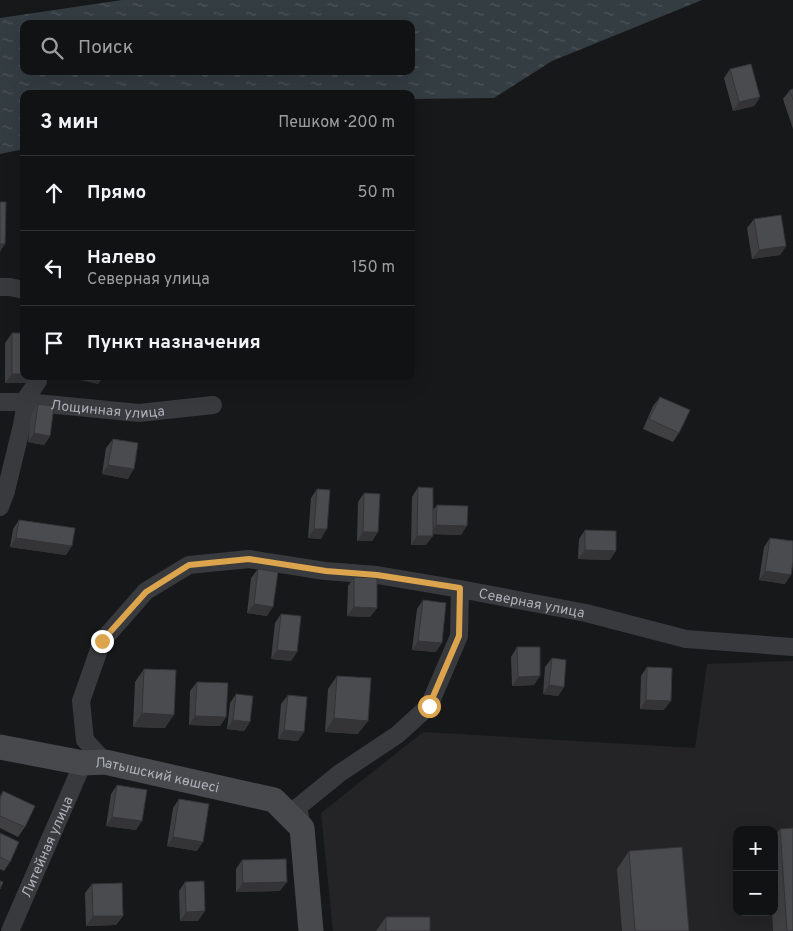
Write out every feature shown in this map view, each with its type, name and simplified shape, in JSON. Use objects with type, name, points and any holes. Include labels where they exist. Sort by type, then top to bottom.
[{"type":"street","points":[[0,287],[20,290]]},
{"type":"street","points":[[0,507],[22,425],[27,397],[38,380]]},
{"type":"street","name":"Лощинная улица","points":[[0,402],[26,402],[139,413],[213,405]]},
{"type":"street","name":"Северная улица","points":[[94,762],[85,740],[81,701],[102,641],[146,592],[189,565],[249,559],[326,571],[377,575],[460,588],[586,613],[686,639],[793,648]]},
{"type":"street","points":[[311,931],[302,828],[298,807],[340,773],[397,736],[429,706],[459,636],[460,588]]},
{"type":"street","name":"Латышский көшесі","points":[[0,747],[94,762],[274,800],[302,828]]},
{"type":"street","name":"Литейная улица","points":[[10,931],[94,762]]},
{"type":"shaded area","points":[[793,661],[793,931],[333,931],[321,813],[423,732],[695,748],[707,664]]},
{"type":"water","points":[[122,0],[702,0],[552,61],[494,98],[415,99],[415,90],[20,90],[20,150],[0,154],[0,18]]},
{"type":"building","points":[[751,64],[760,97],[739,102],[730,69]]},
{"type":"building","points":[[793,89],[793,100],[790,90]]},
{"type":"building","points":[[0,202],[6,202],[5,244],[0,244]]},
{"type":"building","points":[[781,215],[786,246],[759,250],[754,219]]},
{"type":"building","points":[[12,333],[20,333],[20,374],[12,374]]},
{"type":"building","points":[[660,397],[690,410],[679,433],[649,419]]},
{"type":"building","points":[[38,404],[54,406],[50,436],[34,433]]},
{"type":"building","points":[[113,439],[138,443],[134,469],[108,465]]},
{"type":"building","points":[[418,487],[433,488],[433,536],[417,536]]},
{"type":"building","points":[[317,489],[330,490],[327,529],[314,529]]},
{"type":"building","points":[[364,493],[380,494],[378,532],[363,532]]},
{"type":"building","points":[[437,505],[468,506],[467,526],[436,525]]},
{"type":"building","points":[[19,520],[75,528],[72,546],[16,538]]},
{"type":"building","points":[[585,530],[616,531],[616,551],[585,550]]},
{"type":"building","points":[[770,538],[793,541],[791,575],[765,571]]},
{"type":"building","points":[[258,569],[278,572],[273,607],[254,604]]},
{"type":"building","points":[[354,577],[377,578],[377,608],[354,607]]},
{"type":"building","points":[[423,600],[446,603],[442,643],[418,641]]},
{"type":"building","points":[[281,614],[301,616],[297,652],[277,650]]},
{"type":"building","points":[[517,647],[540,647],[540,676],[518,677]]},
{"type":"building","points":[[552,658],[566,660],[564,687],[549,685]]},
{"type":"building","points":[[647,667],[672,668],[671,701],[646,700]]},
{"type":"building","points":[[144,669],[176,670],[174,715],[142,713]]},
{"type":"building","points":[[337,676],[371,678],[368,721],[334,718]]},
{"type":"building","points":[[197,682],[228,683],[226,717],[195,716]]},
{"type":"building","points":[[236,694],[253,696],[250,722],[233,720]]},
{"type":"building","points":[[288,695],[307,697],[304,732],[284,730]]},
{"type":"building","points":[[117,785],[147,790],[142,821],[112,817]]},
{"type":"building","points":[[3,791],[35,806],[25,827],[0,816],[0,799]]},
{"type":"building","points":[[179,799],[209,804],[203,842],[173,837]]},
{"type":"building","points":[[793,828],[793,931],[787,931],[780,829]]},
{"type":"building","points":[[0,833],[19,842],[10,862],[0,857]]},
{"type":"building","points":[[682,847],[689,931],[635,931],[629,851]]},
{"type":"building","points":[[286,859],[287,882],[243,883],[242,860]]},
{"type":"building","points":[[204,881],[205,911],[186,912],[185,882]]},
{"type":"building","points":[[122,883],[123,916],[93,916],[92,884]]},
{"type":"building","points":[[386,917],[430,917],[430,931],[386,931]]},
{"type":"route","points":[[102,641],[146,592],[189,565],[249,559],[326,571],[377,575],[460,588],[459,636],[429,706]]}]
